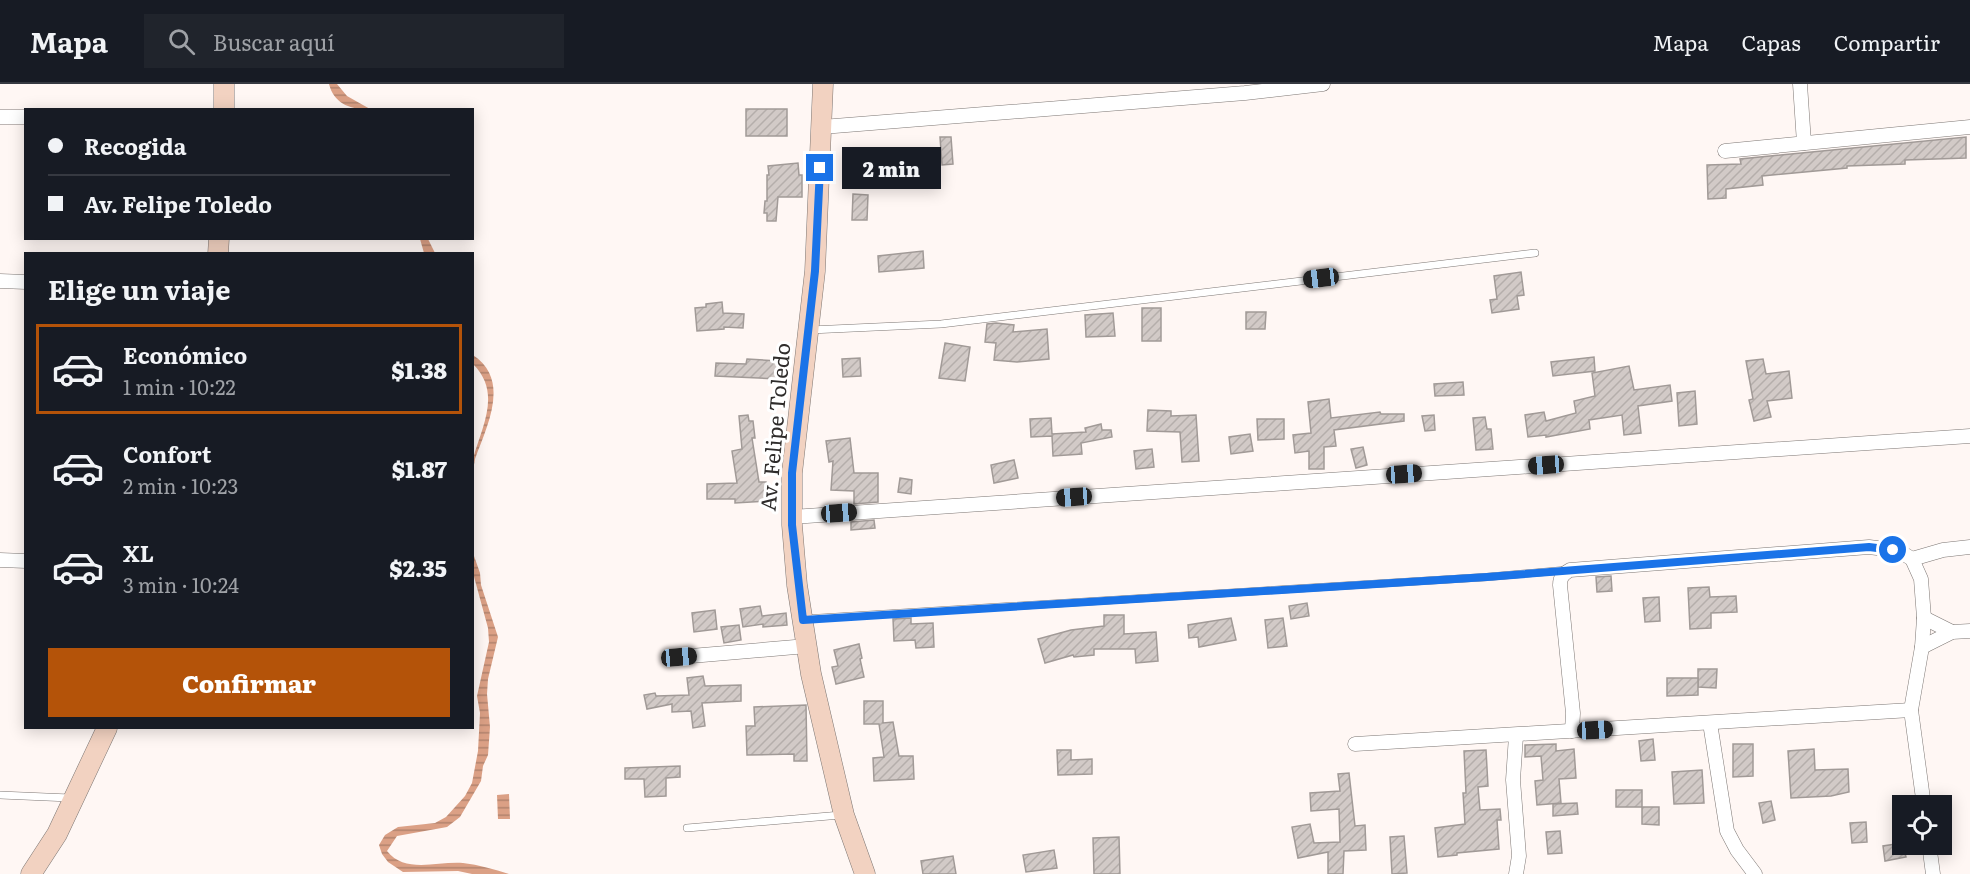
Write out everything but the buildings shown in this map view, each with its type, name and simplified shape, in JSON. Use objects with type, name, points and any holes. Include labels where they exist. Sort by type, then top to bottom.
[{"type":"main road","points":[[224,84],[224,108]]},
{"type":"main road","name":"Av. Felipe Toledo","points":[[823,84],[815,271],[792,473],[792,517],[797,585],[827,749],[844,815],[865,874]]},
{"type":"main road","points":[[31,874],[57,834],[107,729]]},
{"type":"street","points":[[822,127],[1245,93],[1323,84]]},
{"type":"street","points":[[1800,84],[1804,143]]},
{"type":"street","points":[[0,117],[24,117]]},
{"type":"street","points":[[1725,151],[1970,127]]},
{"type":"street","points":[[0,281],[24,282]]},
{"type":"street","points":[[792,517],[1970,436]]},
{"type":"street","points":[[1572,731],[1573,713],[1560,579],[1570,570],[1869,547],[1893,550],[1912,559],[1921,579],[1924,618],[1922,647],[1911,710],[1923,795]]},
{"type":"street","points":[[1912,559],[1942,550],[1970,547]]},
{"type":"street","points":[[0,560],[24,561]]},
{"type":"street","points":[[1924,618],[1952,632]]},
{"type":"street","points":[[1922,647],[1952,632],[1970,631]]},
{"type":"street","points":[[679,657],[807,646]]},
{"type":"street","points":[[1354,744],[1911,710]]},
{"type":"street","points":[[1710,723],[1727,831],[1737,850],[1755,874]]},
{"type":"street","points":[[1516,735],[1513,780],[1519,856],[1516,874]]},
{"type":"street","points":[[1930,855],[1933,874]]},
{"type":"lane","points":[[808,330],[941,324],[1535,253]]},
{"type":"lane","points":[[803,620],[1570,570]]},
{"type":"lane","points":[[0,795],[73,798]]},
{"type":"lane","points":[[687,828],[844,815]]},
{"type":"shaded area","points":[[329,84],[337,84],[347,96],[368,108],[350,107],[339,101],[331,91]]},
{"type":"shaded area","points":[[420,240],[428,240],[434,252],[424,252]]},
{"type":"shaded area","points":[[474,356],[484,365],[491,377],[493,404],[474,465],[474,456],[487,410],[487,386],[474,365]]},
{"type":"shaded area","points":[[474,556],[498,637],[488,679],[490,727],[488,755],[483,766],[481,781],[460,817],[447,827],[397,836],[387,851],[394,858],[412,864],[463,863],[509,874],[472,874],[458,871],[403,872],[388,862],[382,854],[379,845],[385,835],[398,827],[435,823],[446,817],[465,796],[472,783],[478,751],[480,713],[477,696],[489,642],[488,628],[474,577]]},
{"type":"shaded area","points":[[509,794],[510,819],[498,819],[497,795]]},
{"type":"route","points":[[820,168],[815,271],[792,473],[792,525],[797,585],[803,620],[1487,577],[1849,548],[1869,547],[1893,550]]}]
